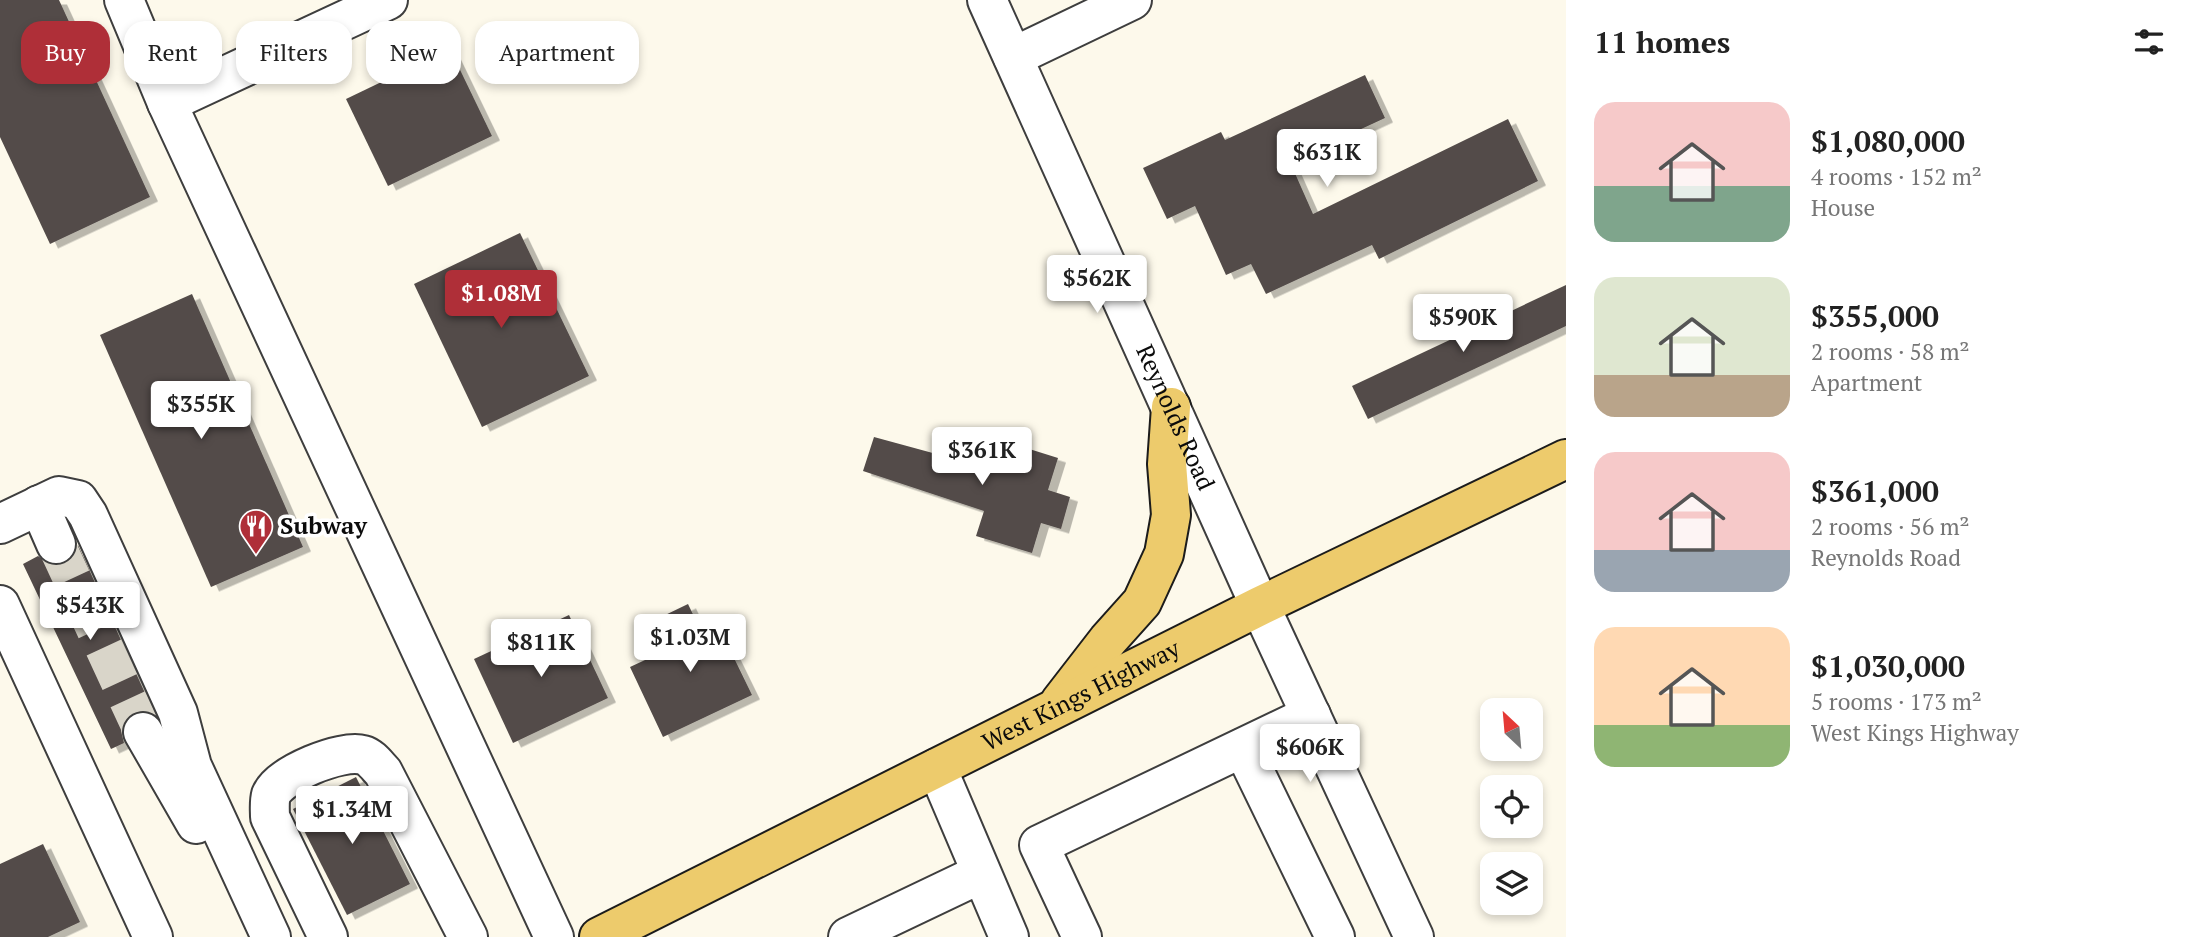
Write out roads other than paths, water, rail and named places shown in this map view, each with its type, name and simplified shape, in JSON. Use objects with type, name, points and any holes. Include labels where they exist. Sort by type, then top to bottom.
[{"type":"main road","points":[[1055,709],[1108,640],[1142,602],[1164,554],[1171,515],[1167,464],[1171,407]]},
{"type":"main road","name":"West Kings Highway","points":[[599,937],[1260,607],[1566,458]]},
{"type":"street","points":[[124,0],[167,103],[554,937]]},
{"type":"street","points":[[167,103],[387,0]]},
{"type":"street","name":"Reynolds Road","points":[[987,0],[1260,607],[1414,937]]},
{"type":"street","points":[[1013,57],[1132,0]]},
{"type":"street","points":[[0,524],[59,496],[78,500],[88,515],[178,713],[192,766],[271,937]]},
{"type":"street","points":[[39,505],[56,544]]},
{"type":"street","points":[[0,605],[153,937]]},
{"type":"street","points":[[1082,937],[1039,845],[1311,715]]},
{"type":"street","points":[[143,732],[233,890],[252,897]]},
{"type":"street","points":[[1243,748],[1335,937]]},
{"type":"street","points":[[328,937],[270,817],[270,797],[279,784],[331,756],[348,752],[367,755],[383,772],[468,937]]},
{"type":"street","points":[[937,768],[1009,937]]},
{"type":"street","points":[[848,937],[980,874]]},
{"type":"tunnel","points":[[56,544],[143,732]]},
{"type":"place","name":"Subway","points":[[256,556]]}]
